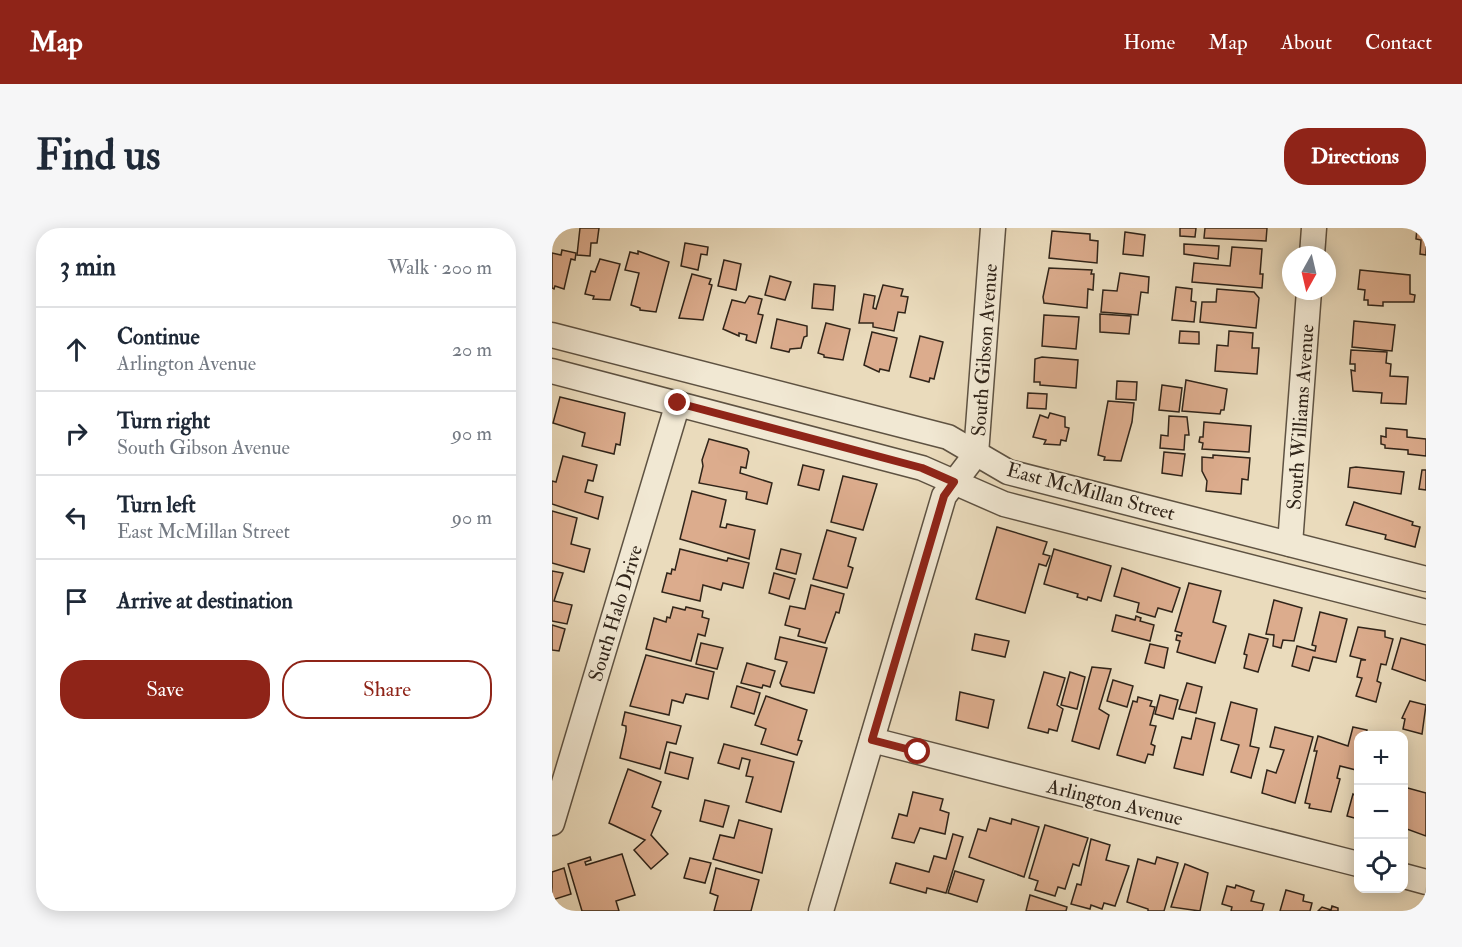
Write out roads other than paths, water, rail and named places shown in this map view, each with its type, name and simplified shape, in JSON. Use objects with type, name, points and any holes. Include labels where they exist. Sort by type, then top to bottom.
[{"type":"street","name":"South Gibson Avenue","points":[[821,911],[944,496],[976,454],[993,228]]},
{"type":"street","points":[[1313,246],[1314,228]]},
{"type":"street","name":"South Williams Avenue","points":[[1290,544],[1308,300]]},
{"type":"street","name":"East McMillan Street","points":[[552,335],[948,437],[1008,472],[1426,579]]},
{"type":"street","name":"East McMillan Street","points":[[552,370],[922,468],[1004,504],[1426,612]]},
{"type":"street","name":"South Halo Drive","points":[[552,823],[678,403]]},
{"type":"street","name":"Arlington Avenue","points":[[872,740],[1354,863]]},
{"type":"street","points":[[1408,877],[1426,882]]}]
